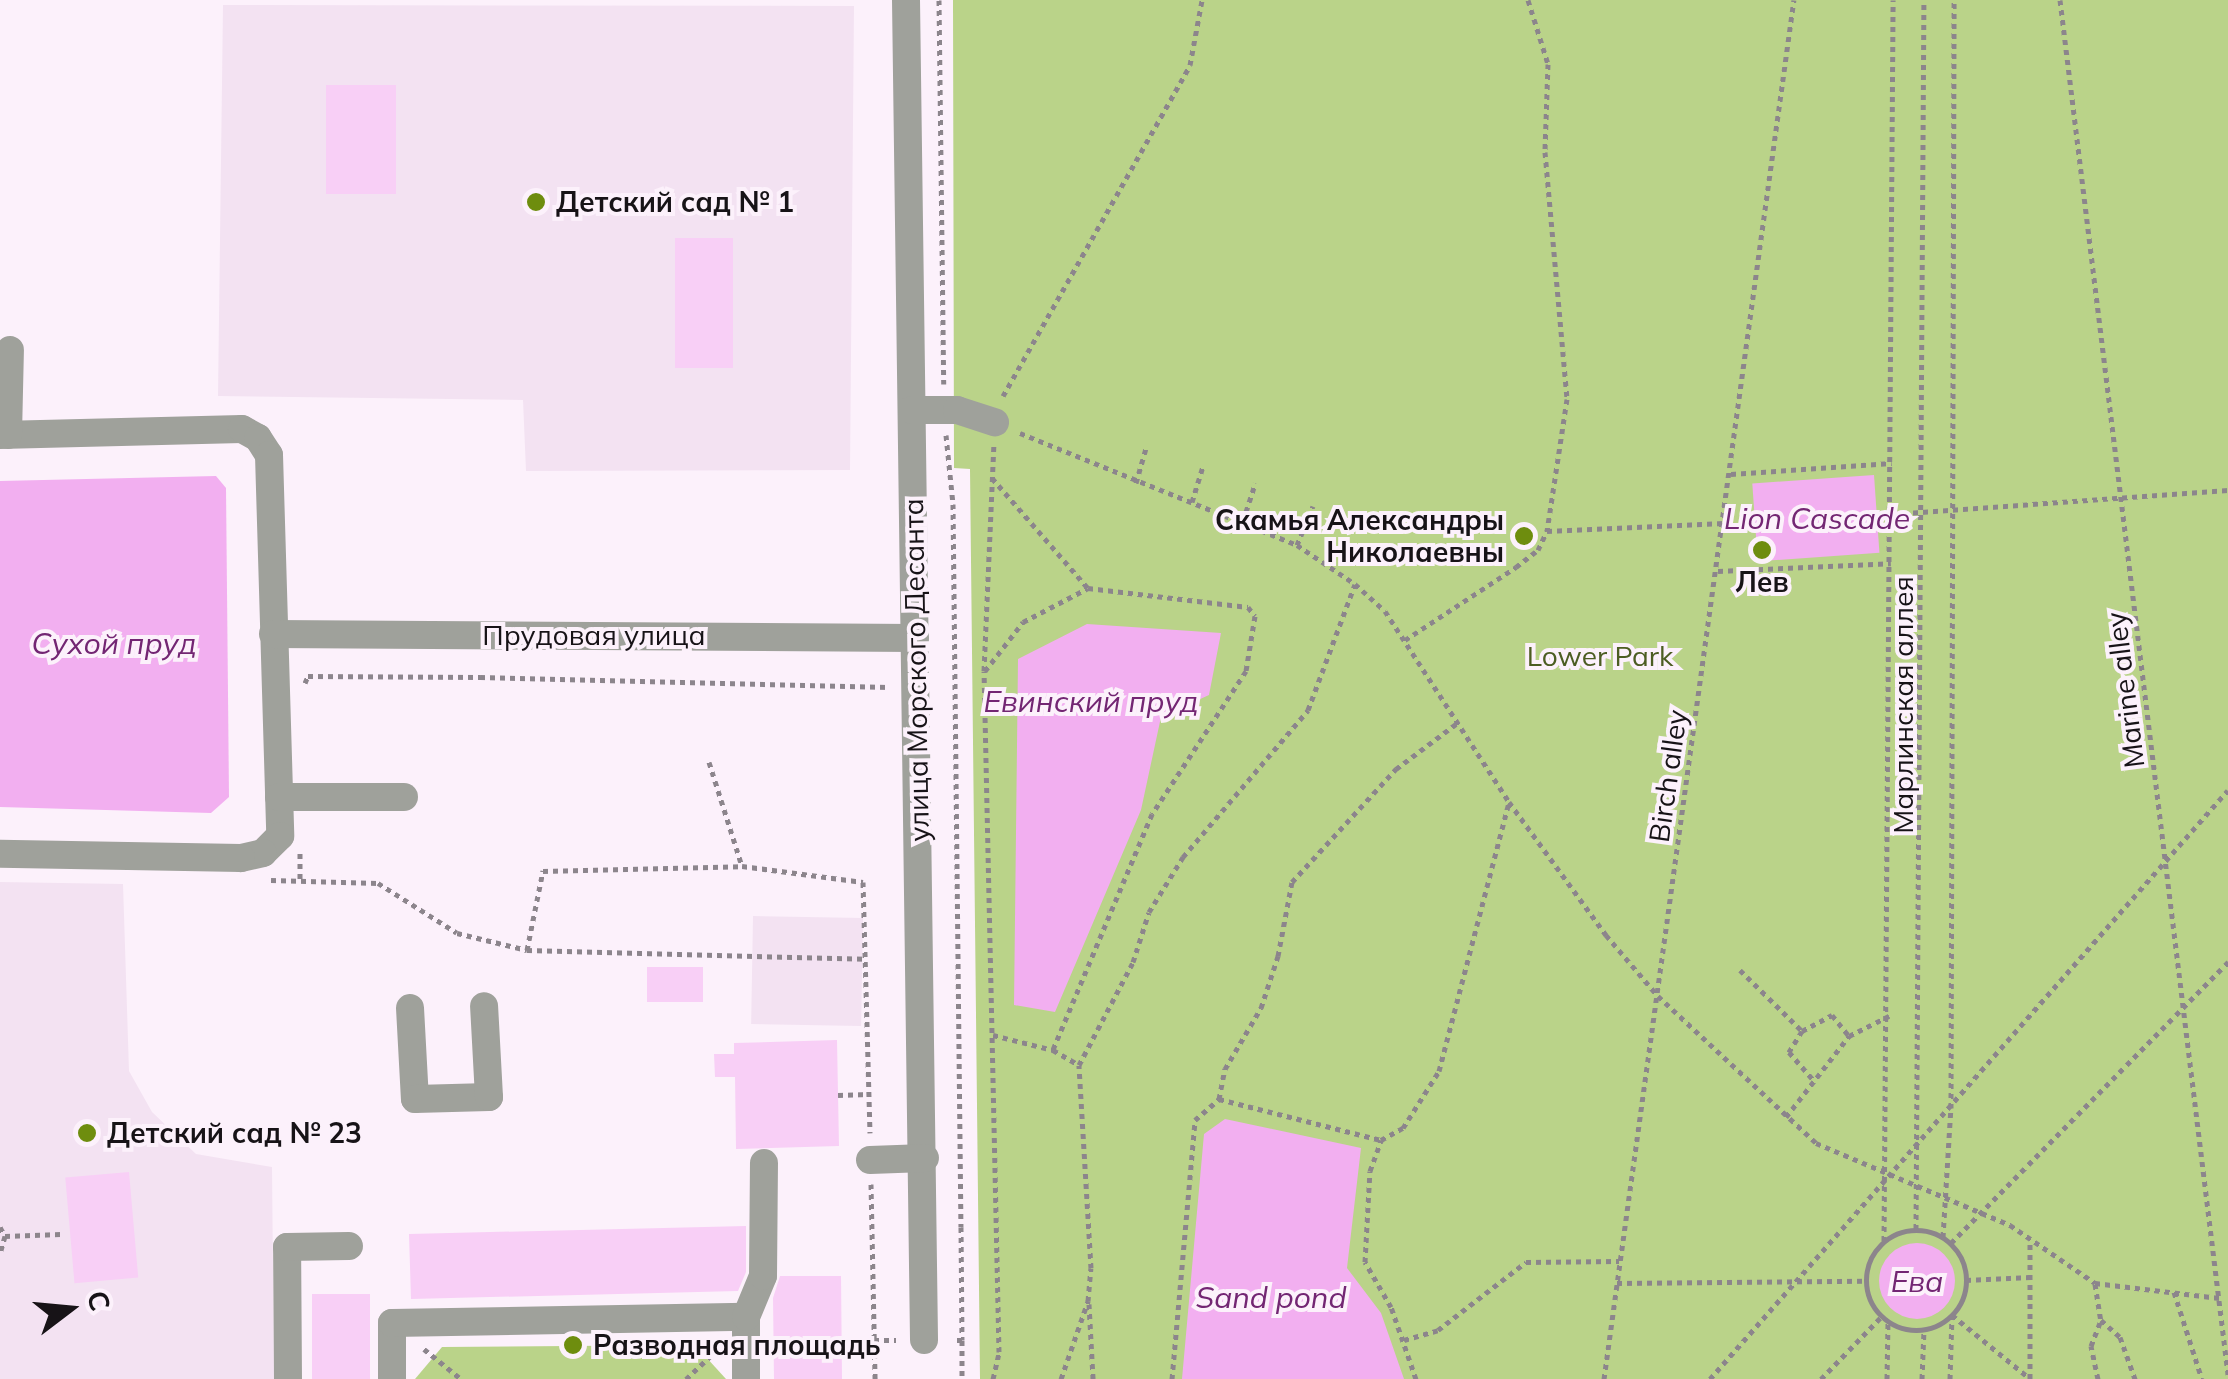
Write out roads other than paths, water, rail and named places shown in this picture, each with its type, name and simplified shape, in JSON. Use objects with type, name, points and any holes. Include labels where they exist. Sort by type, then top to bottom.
[{"type":"street","name":"улица Морского Десанта","points":[[906,0],[925,1158],[924,1340]]},
{"type":"street","points":[[0,854],[240,858],[263,853],[280,836],[269,456],[258,438],[242,429],[4,435],[10,350]]},
{"type":"street","points":[[912,410],[944,410],[996,422]]},
{"type":"street","name":"Прудовая улица","points":[[273,634],[915,638]]},
{"type":"street","points":[[279,796],[404,798]]},
{"type":"street","points":[[410,1008],[415,1099],[489,1097],[484,1006]]},
{"type":"street","points":[[870,1160],[925,1158]]},
{"type":"street","points":[[746,1379],[746,1317],[761,1290],[764,1164]]},
{"type":"street","points":[[288,1379],[287,1247],[349,1246]]},
{"type":"street","points":[[392,1379],[392,1323],[746,1317]]},
{"type":"water","name":"Lion Cascade","points":[[1874,475],[1879,553],[1758,561],[1752,484]]},
{"type":"water","name":"Сухой пруд","points":[[216,476],[226,488],[229,797],[211,813],[0,807],[0,481]]},
{"type":"water","name":"Евинский пруд","points":[[1087,624],[1221,633],[1209,695],[1161,717],[1141,810],[1055,1012],[1014,1005],[1018,659]]},
{"type":"water","name":"Sand pond","points":[[1225,1119],[1361,1148],[1347,1268],[1381,1313],[1404,1379],[1182,1379],[1204,1134]]},
{"type":"water","name":"Ева","points":[[1917,1243],[1932,1245],[1944,1254],[1953,1266],[1953,1296],[1944,1308],[1932,1317],[1917,1319],[1902,1317],[1890,1308],[1881,1296],[1879,1281],[1881,1266],[1890,1254],[1902,1245]]},
{"type":"place","name":"Детский сад № 1","points":[[536,202]]},
{"type":"place","name":"Скамья Александры Николаевны","points":[[1524,536]]},
{"type":"place","name":"Лев","points":[[1762,550]]},
{"type":"place","name":"Детский сад № 23","points":[[87,1133]]},
{"type":"place","name":"Разводная площадь","points":[[573,1345]]},
{"type":"park label","name":"Lower Park","points":[[1600,656]]}]
